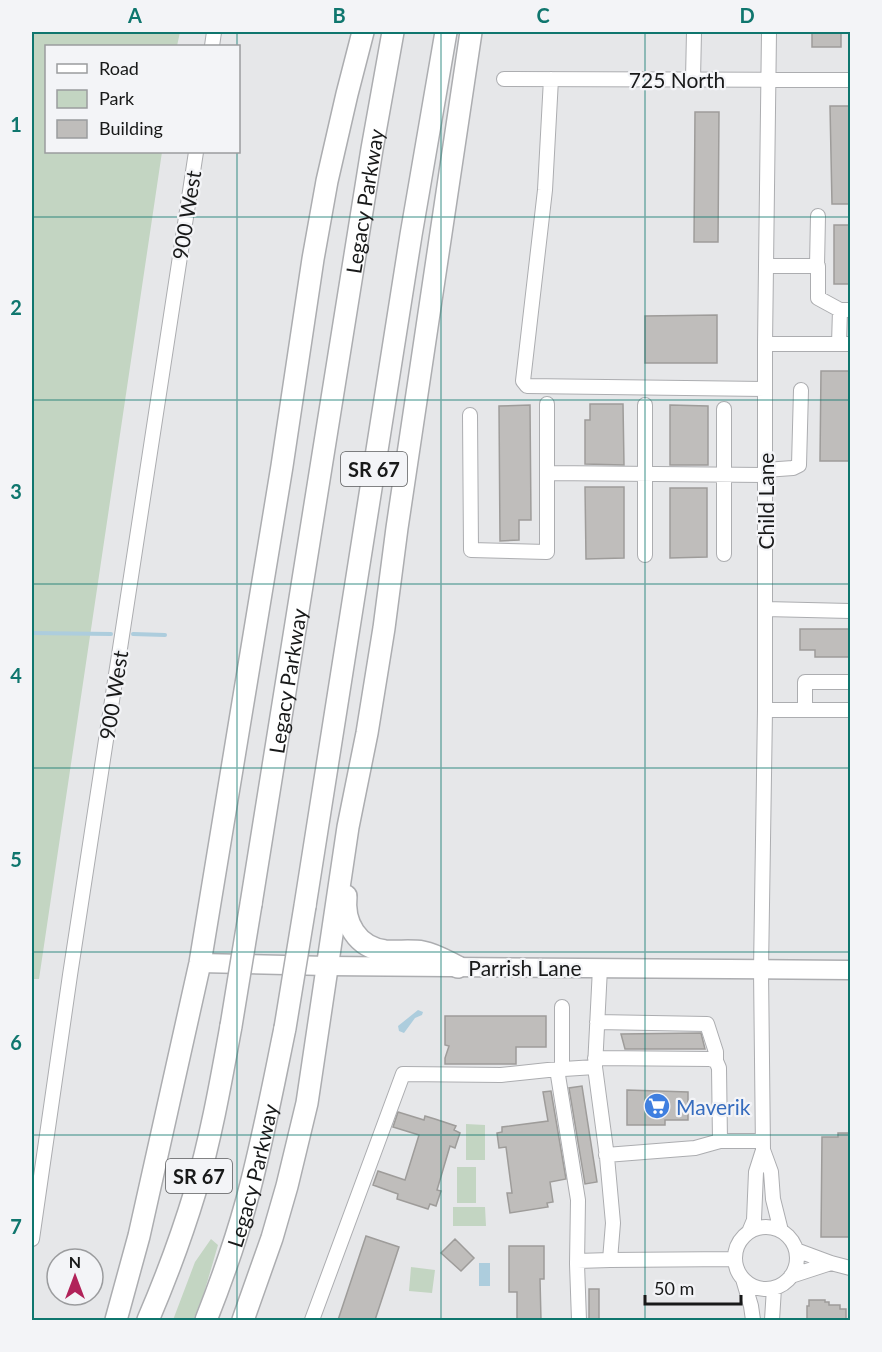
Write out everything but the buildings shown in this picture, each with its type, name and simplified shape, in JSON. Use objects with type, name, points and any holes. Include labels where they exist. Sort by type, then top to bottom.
[{"type":"highway","points":[[116,1320],[139,1236],[200,963],[282,466],[313,259],[327,181],[363,32]]},
{"type":"highway","name":"Legacy Parkway","points":[[148,1320],[164,1283],[195,1191],[222,1077],[372,149],[393,32]]},
{"type":"highway","name":"Legacy Parkway","points":[[206,1320],[226,1268],[246,1205],[285,1028],[446,32]]},
{"type":"highway","points":[[458,967],[425,952],[384,951],[368,945],[359,940],[349,927],[344,908],[367,733],[471,32]]},
{"type":"highway","points":[[243,1320],[272,1238],[307,1102],[348,827],[367,733]]},
{"type":"highway","points":[[335,915],[340,933],[356,952],[369,958],[404,967]]},
{"type":"main road","name":"Parrish Lane","points":[[200,963],[404,967],[850,970]]},
{"type":"street","points":[[693,79],[694,32]]},
{"type":"street","name":"Child Lane","points":[[763,1146],[761,970],[769,32]]},
{"type":"street","name":"725 North","points":[[504,79],[850,80]]},
{"type":"street","points":[[551,79],[545,190],[524,384],[527,386],[765,389]]},
{"type":"street","name":"900 West","points":[[32,1239],[68,986],[196,153]]},
{"type":"street","points":[[765,344],[845,344],[845,310],[818,298],[818,216]]},
{"type":"street","points":[[766,266],[817,266]]},
{"type":"street","points":[[547,473],[724,475],[793,468],[800,465],[801,390]]},
{"type":"street","points":[[470,415],[471,550],[547,552],[548,404]]},
{"type":"street","points":[[645,405],[645,555]]},
{"type":"street","points":[[724,409],[724,554]]},
{"type":"street","points":[[765,609],[850,611]]},
{"type":"street","points":[[805,710],[806,682],[850,682]]},
{"type":"street","points":[[765,710],[850,710]]},
{"type":"street","points":[[600,968],[595,1062],[613,1223],[610,1260]]},
{"type":"street","points":[[562,1007],[560,1069],[578,1200],[579,1320]]},
{"type":"street","points":[[597,1022],[707,1024],[719,1068],[720,1141]]},
{"type":"street","points":[[312,1320],[402,1074],[501,1075],[560,1069],[595,1062],[710,1059],[716,1061]]},
{"type":"street","points":[[606,1155],[695,1148],[720,1141],[763,1146]]},
{"type":"street","points":[[763,1146],[771,1172],[773,1199],[781,1231]]},
{"type":"street","points":[[749,1232],[764,1227],[773,1228],[781,1231],[790,1239],[796,1250],[795,1270],[780,1286],[759,1288],[749,1284],[738,1269],[735,1259],[737,1249],[749,1232],[753,1220],[756,1172],[763,1146]]},
{"type":"street","points":[[796,1250],[850,1268]]},
{"type":"street","points":[[577,1261],[735,1259]]},
{"type":"street","points":[[791,1276],[831,1263]]},
{"type":"street","points":[[744,1279],[753,1320]]},
{"type":"street","points":[[772,1320],[774,1288]]},
{"type":"green space","points":[[32,32],[180,32],[177,45],[45,45],[45,153],[162,153],[39,979],[32,979]]},
{"type":"green space","points":[[466,1124],[485,1125],[485,1160],[466,1160]]},
{"type":"green space","points":[[457,1167],[476,1167],[476,1203],[457,1203]]},
{"type":"green space","points":[[453,1207],[485,1207],[486,1226],[453,1226]]},
{"type":"green space","points":[[211,1239],[218,1245],[204,1293],[193,1320],[173,1320],[195,1262]]},
{"type":"green space","points":[[411,1267],[435,1270],[432,1293],[409,1291]]},
{"type":"water","points":[[418,1010],[423,1012],[422,1015],[415,1018],[404,1033],[399,1031],[398,1026]]},
{"type":"water","points":[[479,1263],[490,1263],[490,1286],[479,1286]]},
{"type":"waterway","points":[[32,633],[111,634]]},
{"type":"waterway","points":[[133,634],[165,635]]},
{"type":"place","name":"Maverik","points":[[657,1106]]}]
